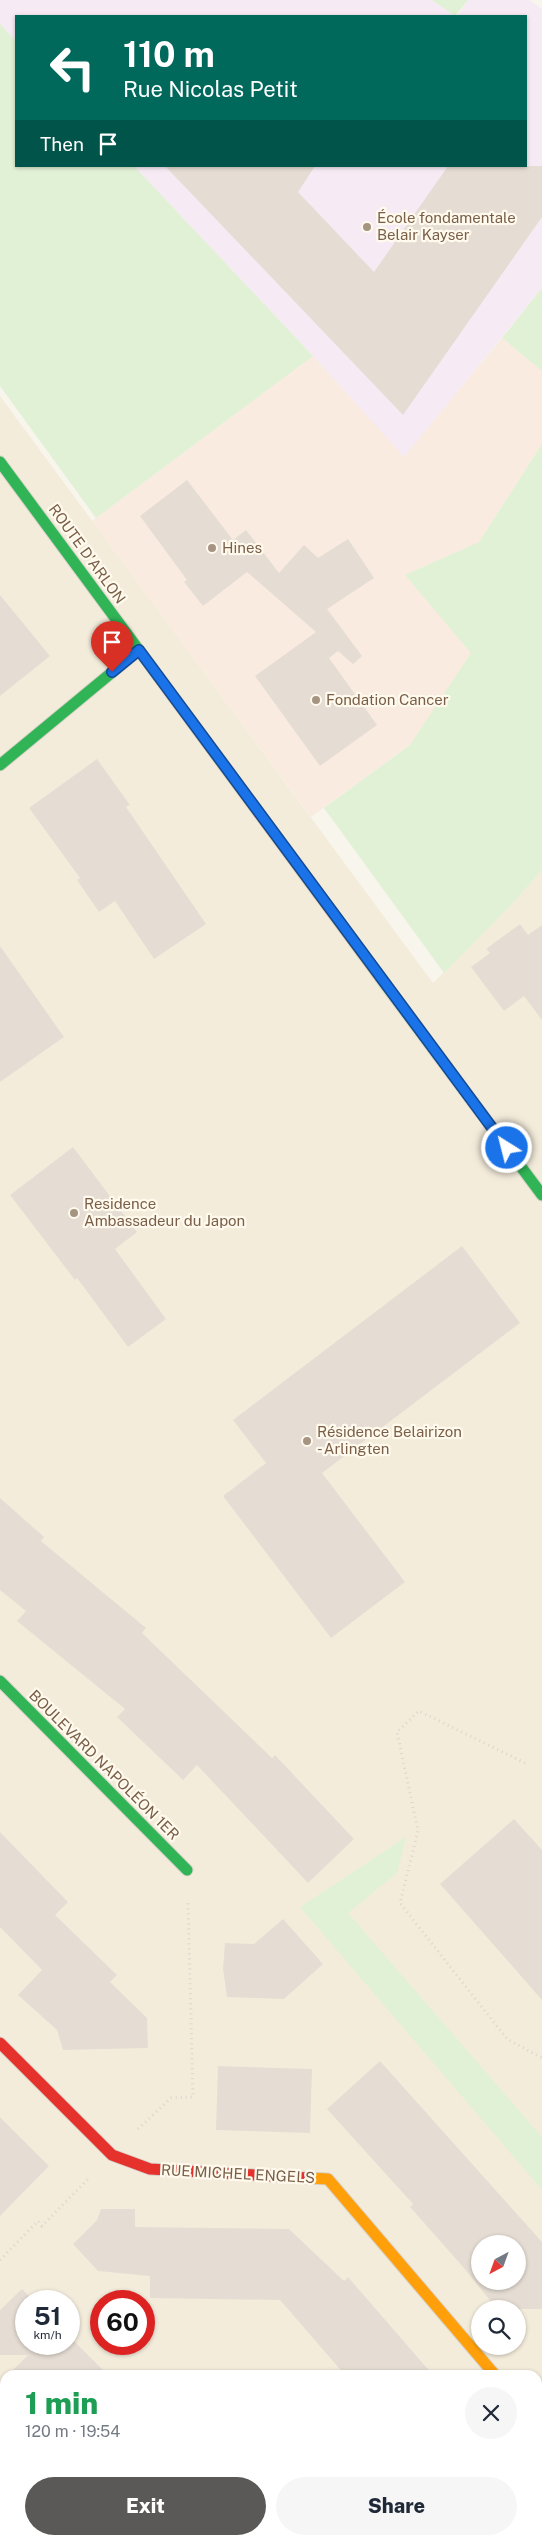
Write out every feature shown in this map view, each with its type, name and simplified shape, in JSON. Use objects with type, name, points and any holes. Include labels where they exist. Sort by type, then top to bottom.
[{"type":"street","name":"ROUTE D'ARLON","points":[[0,462],[542,1195]]},
{"type":"street","points":[[0,765],[139,650]]},
{"type":"street","name":"BOULEVARD NAPOLÉON 1ER","points":[[0,1681],[188,1870]]},
{"type":"street","name":"RUE MICHEL ENGELS","points":[[0,2043],[112,2155],[150,2169],[328,2179],[491,2370]]},
{"type":"path","points":[[525,1763],[419,1711],[397,1732],[418,1831],[400,1903],[507,2038],[542,2058]]},
{"type":"path","points":[[0,2260],[38,2221],[42,2226],[171,2098],[193,2098],[188,1870]]},
{"type":"shaded area","points":[[0,0],[432,0],[454,15],[15,15],[15,40],[0,24]]},
{"type":"shaded area","name":"École fondamentale Belair Kayser","points":[[468,0],[529,0],[542,9],[542,288],[404,457],[313,356],[135,167],[527,167],[527,15],[458,15]]},
{"type":"shaded area","points":[[502,338],[542,371],[542,444],[479,542],[405,575],[472,653],[410,745],[311,817],[92,521],[313,356],[404,456]]},
{"type":"shaded area","points":[[0,396],[433,983],[514,902],[542,870],[542,2370],[0,2370]]},
{"type":"green space","points":[[432,0],[468,0],[456,15]]},
{"type":"green space","points":[[0,24],[15,40],[15,167],[135,167],[313,356],[96,518],[0,386]]},
{"type":"green space","points":[[542,288],[542,371],[502,338]]},
{"type":"green space","points":[[542,444],[542,870],[514,902],[444,973],[324,808],[410,745],[471,653],[405,575],[479,542]]},
{"type":"green space","points":[[406,1837],[397,1873],[348,1913],[542,2137],[542,2190],[300,1907]]},
{"type":"building","points":[[542,166],[542,217],[403,415],[166,167],[314,167],[298,192],[374,272],[447,167]]},
{"type":"building","points":[[187,480],[233,540],[246,530],[279,573],[304,545],[318,558],[348,539],[374,578],[327,609],[362,656],[353,664],[338,651],[329,658],[377,725],[320,766],[255,676],[316,632],[247,572],[203,606],[184,582],[187,580],[140,516]]},
{"type":"building","points":[[0,595],[50,656],[0,696]]},
{"type":"building","points":[[97,759],[130,805],[126,807],[206,924],[154,959],[115,901],[99,912],[77,880],[80,878],[29,808]]},
{"type":"building","points":[[520,924],[528,935],[542,925],[542,1020],[524,996],[504,1011],[471,967],[490,953],[486,949]]},
{"type":"building","points":[[0,946],[64,1037],[0,1082]]},
{"type":"building","name":"Residence Ambassadeur du Japon","points":[[73,1147],[137,1232],[115,1249],[166,1319],[128,1347],[77,1278],[75,1280],[10,1195]]},
{"type":"building","name":"Résidence Belairizon - Arlingten","points":[[462,1246],[520,1323],[322,1473],[405,1582],[331,1638],[223,1496],[266,1463],[233,1420]]},
{"type":"building","points":[[0,1498],[44,1537],[41,1541],[146,1628],[142,1633],[272,1758],[275,1755],[354,1839],[308,1883],[197,1765],[183,1780],[117,1717],[125,1709],[17,1621],[26,1611],[0,1590]]},
{"type":"building","points":[[514,1819],[542,1850],[542,2000],[440,1884]]},
{"type":"building","points":[[0,1832],[68,1902],[55,1915],[117,1975],[110,1982],[147,2018],[148,2048],[63,2050],[57,2030],[18,1995],[42,1970],[0,1927]]},
{"type":"building","points":[[283,1919],[323,1964],[284,1999],[227,1997],[223,1969],[225,1943],[254,1944]]},
{"type":"building","points":[[380,2061],[542,2242],[542,2309],[526,2309],[526,2300],[490,2300],[482,2290],[526,2290],[526,2235],[471,2235],[471,2277],[410,2207],[413,2204],[327,2109]]},
{"type":"building","points":[[218,2066],[312,2069],[310,2133],[216,2130]]},
{"type":"building","points":[[0,2117],[49,2166],[0,2216]]},
{"type":"building","points":[[101,2209],[135,2209],[135,2227],[289,2229],[344,2281],[348,2277],[429,2370],[341,2370],[280,2300],[155,2298],[155,2290],[150,2290],[150,2276],[98,2271],[73,2244],[97,2220]]},
{"type":"building","points":[[15,2296],[15,2355],[0,2355],[0,2310]]},
{"type":"building","points":[[80,2347],[103,2370],[13,2370],[28,2355],[80,2355]]},
{"type":"traffic: fast","points":[[0,462],[158,676]]},
{"type":"traffic: fast","points":[[0,765],[139,650]]},
{"type":"traffic: fast","points":[[380,977],[542,1195]]},
{"type":"traffic: fast","points":[[0,1681],[187,1870]]},
{"type":"traffic: slow","points":[[158,676],[380,977]]},
{"type":"traffic: slow","points":[[308,2178],[328,2179],[491,2370]]},
{"type":"traffic: jam","points":[[0,2043],[112,2155],[150,2169],[308,2178]]},
{"type":"place","name":"École fondamentale Belair Kayser","points":[[367,227]]},
{"type":"place","name":"Hines","points":[[212,548]]},
{"type":"place","name":"Fondation Cancer","points":[[316,700]]},
{"type":"place","name":"Residence Ambassadeur du Japon","points":[[74,1213]]},
{"type":"place","name":"Résidence Belairizon - Arlingten","points":[[307,1441]]},
{"type":"route","points":[[112,672],[139,650],[507,1148]]}]
